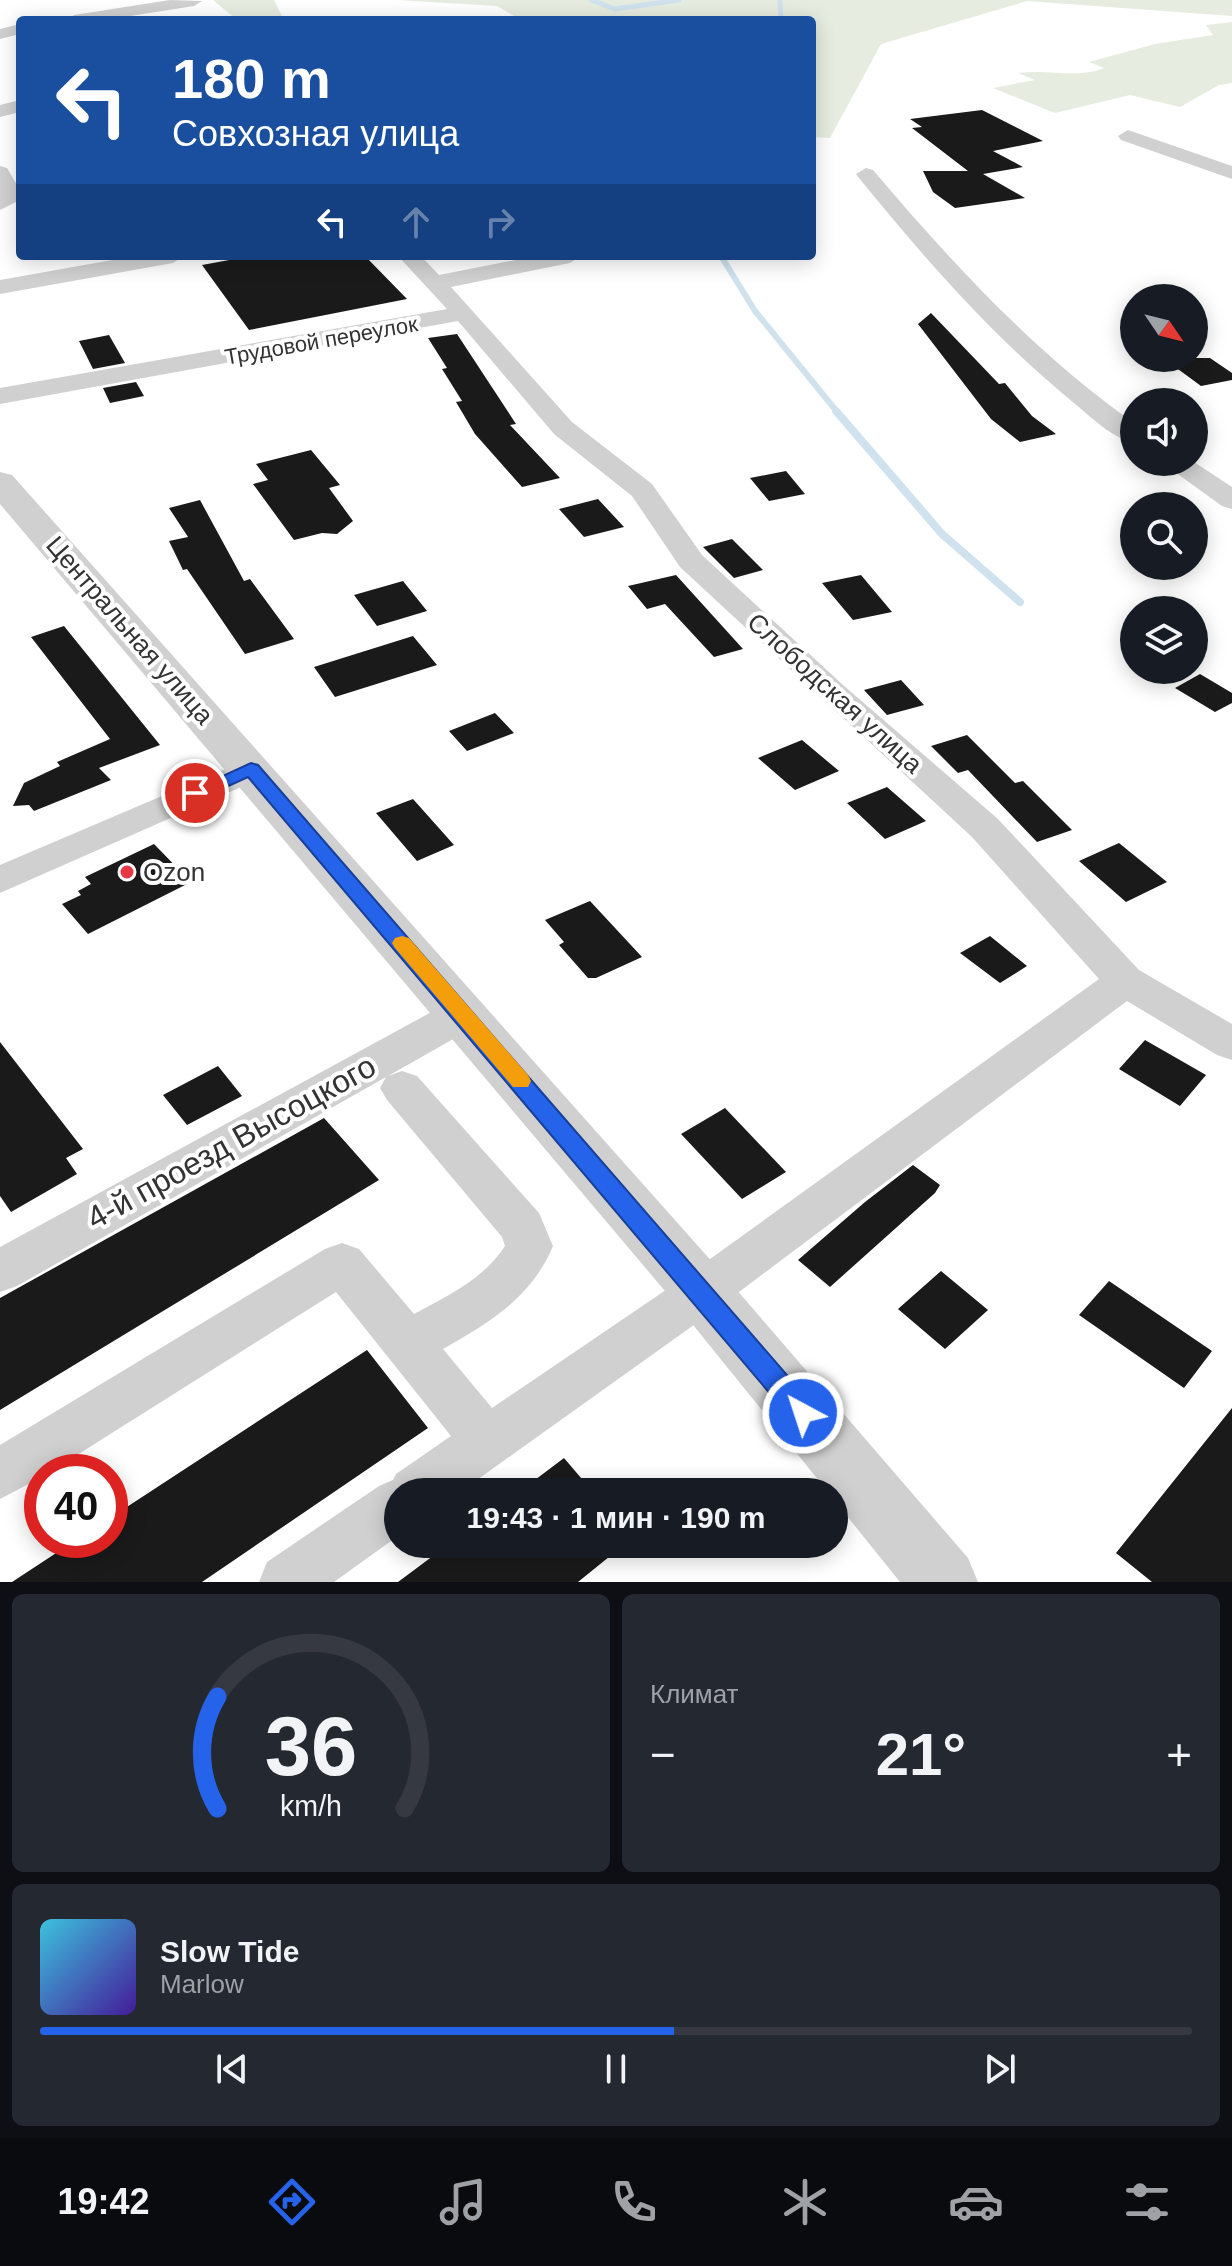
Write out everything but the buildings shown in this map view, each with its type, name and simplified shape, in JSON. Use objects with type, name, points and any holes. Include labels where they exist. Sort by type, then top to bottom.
[{"type":"street","points":[[99,16],[194,1]]},
{"type":"street","points":[[1128,136],[1232,173]]},
{"type":"street","points":[[0,172],[10,191],[9,198],[0,204]]},
{"type":"street","points":[[866,174],[927,248],[1012,334],[1095,409],[1120,426]]},
{"type":"street","points":[[0,287],[151,260]]},
{"type":"street","points":[[413,260],[434,283]]},
{"type":"street","name":"Трудовой переулок","points":[[434,283],[550,260]]},
{"type":"street","name":"Трудовой переулок","points":[[434,283],[464,313]]},
{"type":"street","name":"Трудовой переулок","points":[[0,396],[464,313]]},
{"type":"street","name":"Слободская улица","points":[[464,313],[563,428],[642,490],[691,561],[831,692],[985,828],[1125,981],[1232,1044]]},
{"type":"street","points":[[1197,476],[1232,499]]},
{"type":"street","name":"Центральная улица","points":[[0,482],[702,1292],[944,1582]]},
{"type":"street","points":[[0,880],[251,769]]},
{"type":"street","points":[[435,1478],[702,1292],[1125,981]]},
{"type":"street","name":"4-й проезд Высоцкого","points":[[0,1271],[463,1014]]},
{"type":"street","points":[[402,1088],[522,1227],[529,1246],[518,1270],[485,1296],[406,1344]]},
{"type":"street","points":[[0,1474],[342,1263],[487,1441]]},
{"type":"street","points":[[287,1582],[384,1514]]},
{"type":"shaded area","points":[[213,0],[274,0],[282,16],[232,16]]},
{"type":"shaded area","points":[[397,0],[1232,0],[1232,16],[1027,1],[881,44],[830,138],[816,137],[816,16],[514,16],[497,6]]},
{"type":"shaded area","points":[[1232,22],[1232,83],[1219,85],[1180,107],[1130,95],[1055,113],[993,88],[1035,80],[1018,73],[1094,71],[1104,68],[1089,62],[1155,44],[1213,35],[1206,25]]},
{"type":"waterway","points":[[591,0],[615,9],[679,0]]},
{"type":"waterway","points":[[780,0],[781,16]]},
{"type":"waterway","points":[[723,260],[755,311],[838,413]]},
{"type":"waterway","points":[[836,411],[942,534],[1020,602]]},
{"type":"slow traffic","points":[[402,943],[520,1081]]},
{"type":"place","name":"Ozon","points":[[127,872]]},
{"type":"route","points":[[195,793],[251,769],[803,1413]]}]
